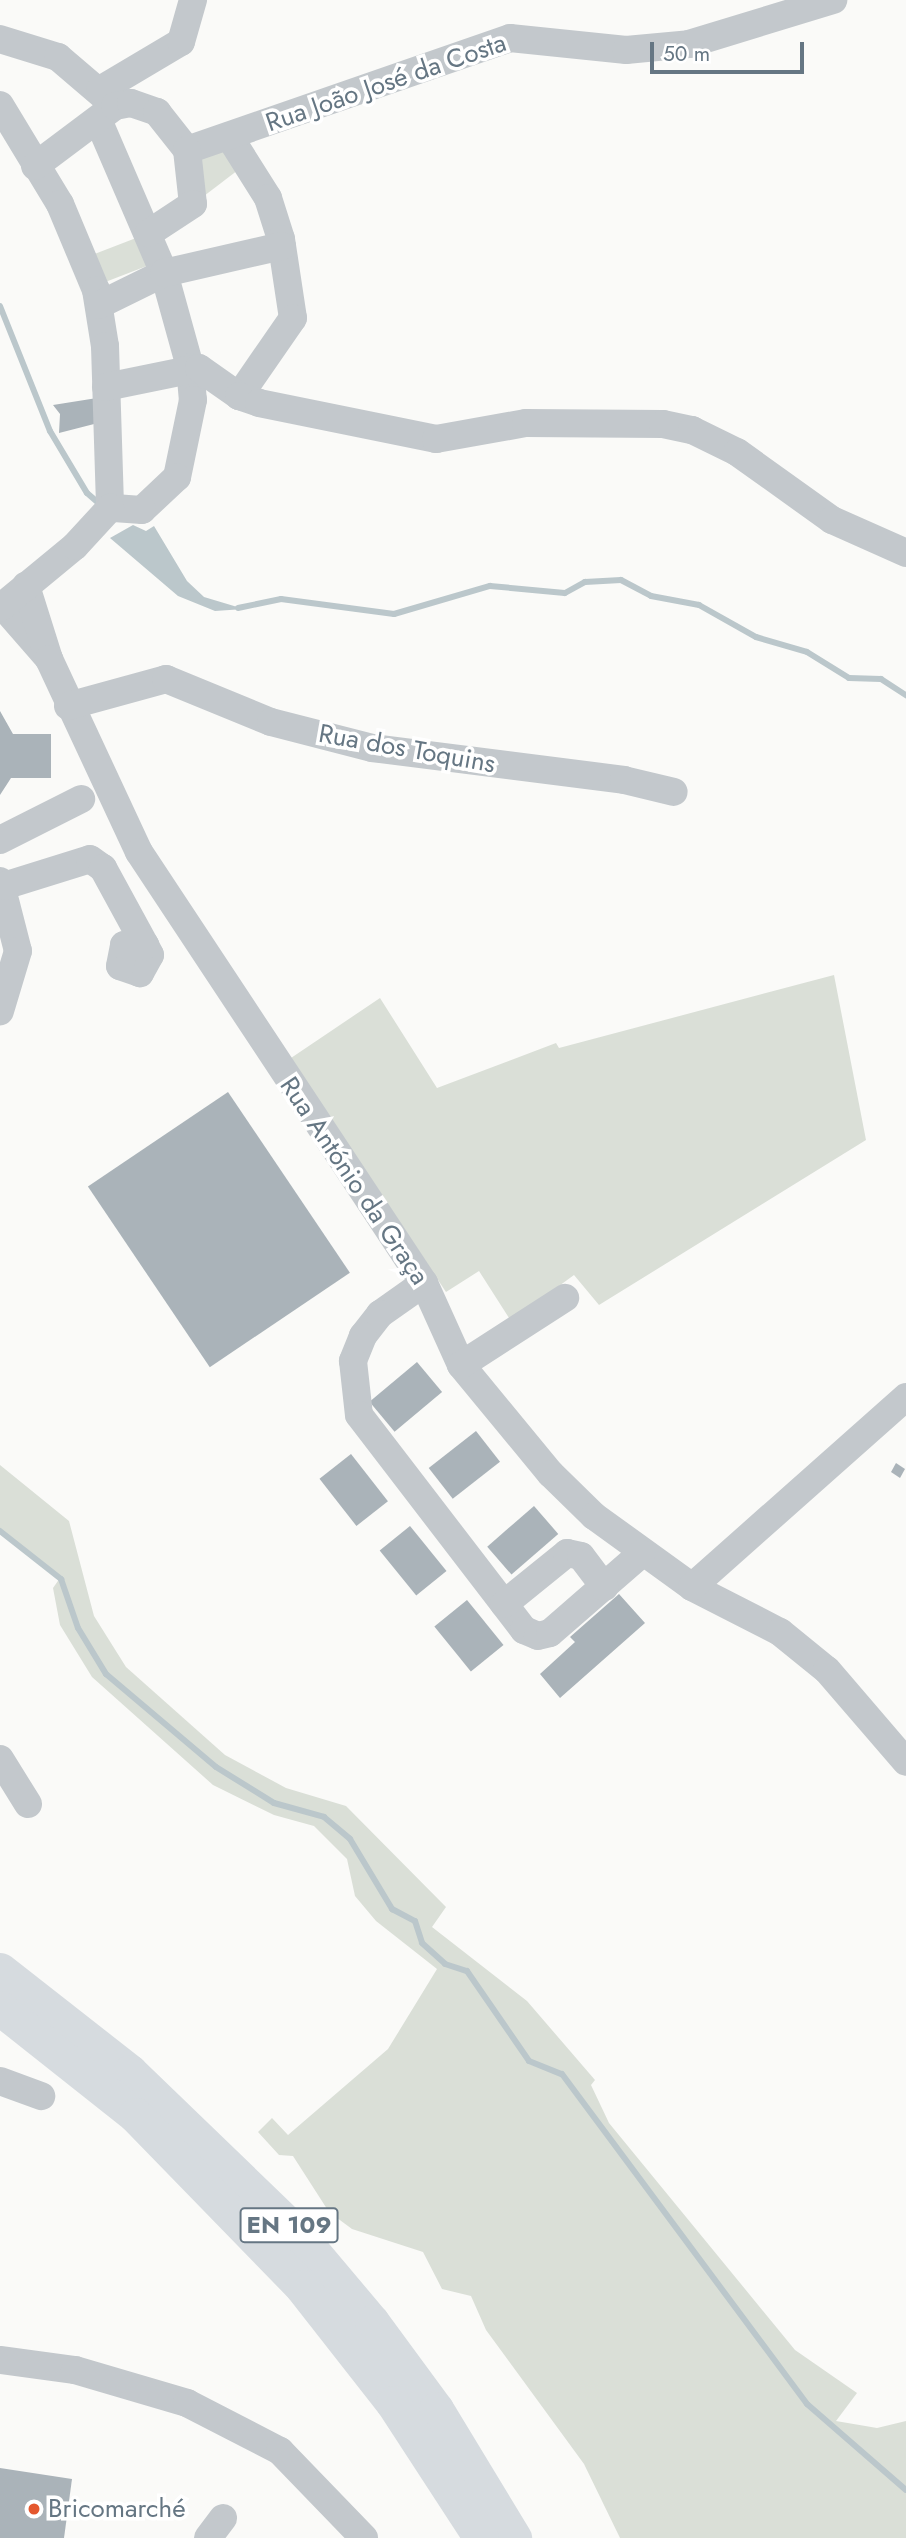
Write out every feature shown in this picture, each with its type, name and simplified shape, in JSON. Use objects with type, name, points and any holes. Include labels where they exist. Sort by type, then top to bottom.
[{"type":"main road","name":"EN 109","points":[[0,1970],[140,2081],[297,2233],[372,2322],[436,2409],[514,2538]]},
{"type":"main road","name":"EN 109","points":[[0,2008],[135,2115],[302,2287],[393,2403],[481,2538]]},
{"type":"street","points":[[34,166],[181,42],[193,0]]},
{"type":"street","name":"Rua João José da Costa","points":[[187,150],[510,38],[626,50],[689,44],[833,0]]},
{"type":"street","points":[[0,39],[58,57],[105,106],[164,273],[190,367],[191,429],[177,477],[142,510],[110,508],[1,607]]},
{"type":"street","points":[[105,106],[131,103],[157,112],[187,150],[193,204],[149,233]]},
{"type":"street","points":[[0,106],[34,166],[60,204],[99,305],[106,387],[110,508]]},
{"type":"street","points":[[229,136],[268,198],[282,246],[293,318],[239,396]]},
{"type":"street","points":[[99,305],[164,273],[282,246]]},
{"type":"street","points":[[106,387],[190,367],[212,374],[239,396],[327,421],[436,439],[526,423],[663,424],[692,430],[737,452],[832,520],[906,553]]},
{"type":"street","name":"Rua António da Graça","points":[[26,586],[49,659],[68,706],[139,852],[181,924],[424,1283],[461,1365],[551,1474],[642,1554],[692,1587],[744,1610],[827,1670],[906,1762]]},
{"type":"street","name":"Rua António da Graça","points":[[1,607],[49,659]]},
{"type":"street","name":"Rua dos Toquins","points":[[68,706],[166,679],[258,718],[372,748],[624,780],[674,792]]},
{"type":"street","points":[[0,840],[82,799]]},
{"type":"street","points":[[3,995],[18,951],[2,883],[90,859],[103,868],[145,946]]},
{"type":"street","points":[[424,1283],[380,1314],[363,1336],[353,1362],[359,1415],[524,1630],[538,1636],[550,1633],[642,1554]]},
{"type":"street","points":[[461,1365],[565,1298]]},
{"type":"street","points":[[692,1587],[906,1397]]},
{"type":"street","points":[[504,1604],[567,1553],[582,1556],[604,1587]]},
{"type":"street","points":[[0,1759],[28,1804]]},
{"type":"street","points":[[0,2081],[41,2096]]},
{"type":"street","points":[[0,2360],[75,2370],[187,2403],[280,2451],[364,2538]]},
{"type":"shaded area","points":[[229,136],[242,167],[204,196],[187,150]]},
{"type":"shaded area","points":[[149,233],[160,261],[105,282],[94,254]]},
{"type":"shaded area","points":[[133,525],[146,531],[154,526],[187,581],[204,597],[244,609],[215,611],[178,596],[110,538]]},
{"type":"shaded area","points":[[834,975],[866,1140],[599,1305],[574,1275],[511,1321],[479,1271],[446,1292],[291,1058],[380,998],[437,1088],[556,1043],[559,1048]]},
{"type":"shaded area","points":[[0,1465],[69,1521],[94,1616],[126,1667],[225,1755],[286,1788],[346,1806],[446,1907],[432,1927],[527,2001],[595,2080],[591,2085],[609,2123],[795,2350],[857,2393],[836,2421],[877,2428],[906,2421],[906,2538],[620,2538],[584,2464],[486,2330],[471,2296],[442,2289],[423,2252],[352,2229],[329,2212],[293,2156],[279,2155],[258,2132],[272,2118],[288,2135],[388,2049],[437,1969],[376,1921],[355,1896],[347,1859],[314,1826],[274,1815],[213,1785],[92,1677],[60,1625],[53,1588],[60,1578],[0,1531]]},
{"type":"building","points":[[97,398],[98,423],[59,433],[60,414],[53,405]]},
{"type":"building","points":[[0,711],[13,734],[51,734],[51,778],[11,778],[0,795]]},
{"type":"building","points":[[228,1092],[350,1273],[210,1367],[88,1187]]},
{"type":"building","points":[[417,1362],[442,1392],[395,1432],[370,1402]]},
{"type":"building","points":[[476,1431],[500,1462],[453,1499],[429,1468]]},
{"type":"building","points":[[351,1454],[388,1501],[356,1526],[319,1479]]},
{"type":"building","points":[[896,1463],[905,1469],[900,1478],[891,1472]]},
{"type":"building","points":[[534,1506],[558,1534],[511,1575],[487,1547]]},
{"type":"building","points":[[410,1526],[447,1571],[416,1596],[380,1551]]},
{"type":"building","points":[[619,1594],[645,1623],[560,1698],[540,1674],[575,1642],[570,1637]]},
{"type":"building","points":[[467,1600],[504,1645],[471,1672],[434,1626]]},
{"type":"building","name":"Bricomarché","points":[[0,2468],[72,2479],[64,2538],[0,2538]]},
{"type":"waterway","points":[[0,306],[50,431],[87,493],[102,506]]},
{"type":"waterway","points":[[238,608],[281,599],[394,614],[490,586],[565,593],[585,582],[621,580],[651,596],[699,605],[756,637],[807,652],[849,678],[881,679],[906,695]]},
{"type":"waterway","points":[[0,1531],[61,1579],[78,1628],[106,1674],[216,1767],[274,1803],[324,1817],[350,1839],[392,1909],[415,1921],[422,1943],[445,1964],[467,1971],[529,2061],[562,2074],[807,2404],[906,2490]]},
{"type":"place","name":"Bricomarché","points":[[34,2509]]}]
